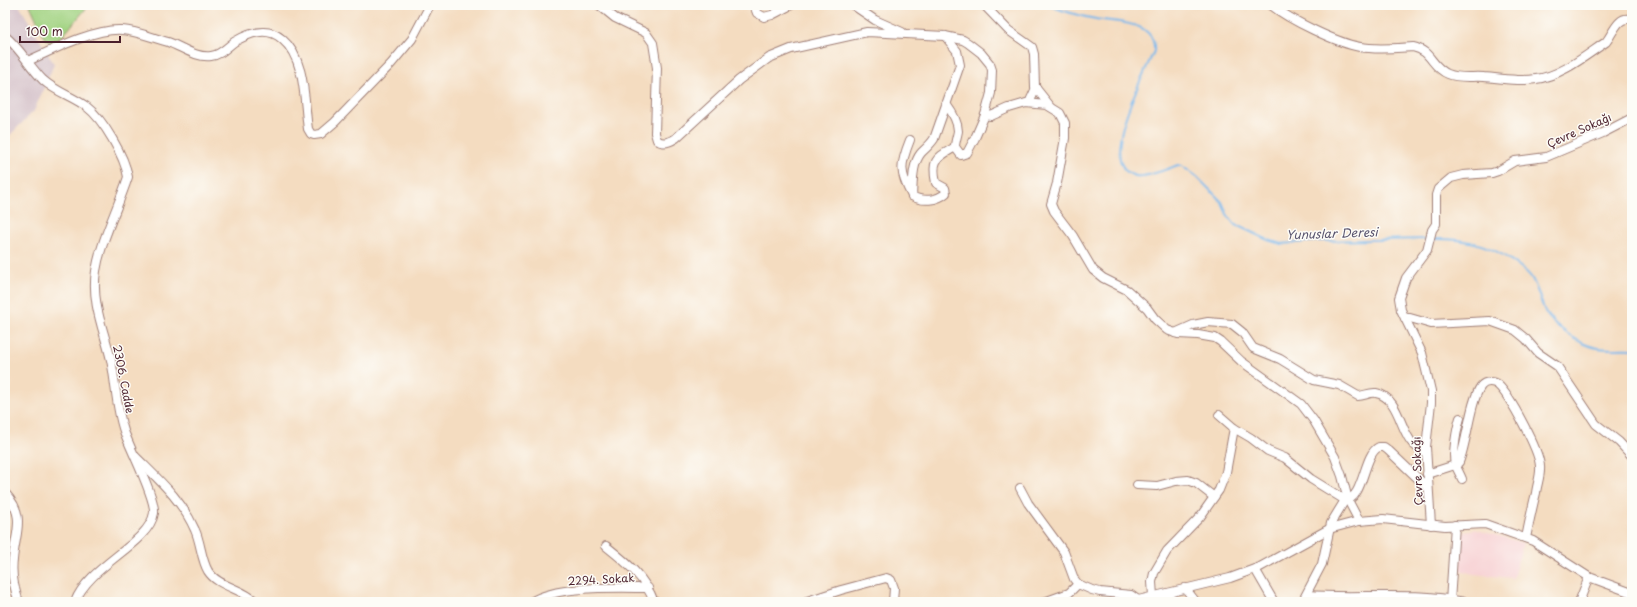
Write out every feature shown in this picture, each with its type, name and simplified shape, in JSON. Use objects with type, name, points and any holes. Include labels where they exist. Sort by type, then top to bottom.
[{"type":"street","points":[[5,36],[13,43],[28,62],[83,38],[107,31],[129,31],[172,44],[200,55],[212,56],[249,34],[267,32],[282,39],[294,56],[305,93],[308,129],[311,134],[317,135],[326,130],[341,117],[399,55],[412,39],[430,5]]},
{"type":"street","points":[[599,5],[615,18],[646,33],[654,43],[657,68],[656,138],[659,142],[663,143],[672,141],[676,138],[739,80],[759,64],[776,54],[791,49],[860,33],[872,32],[945,36],[962,40],[981,54],[990,64],[992,70],[992,84],[985,115],[967,153],[961,155],[955,148]]},
{"type":"street","points":[[754,5],[757,13],[764,17],[772,15],[791,5]]},
{"type":"street","points":[[853,5],[875,20],[900,31],[905,35]]},
{"type":"street","points":[[984,5],[1008,30],[1032,48],[1034,54],[1034,83],[1036,88],[1051,107],[1062,116],[1065,129],[1058,178],[1051,201],[1054,211],[1073,236],[1090,267],[1096,273],[1127,290],[1147,308],[1163,328],[1175,334],[1204,336],[1221,342],[1237,358],[1304,407],[1335,457],[1342,476],[1346,500],[1359,521]]},
{"type":"street","points":[[1271,5],[1299,22],[1342,42],[1360,47],[1421,48],[1426,52],[1438,68],[1454,77],[1478,76],[1518,80],[1536,79],[1559,72],[1606,42],[1617,24],[1622,20],[1631,17]]},
{"type":"street","points":[[912,196],[915,166],[921,152],[928,148],[934,139],[960,62],[956,51],[945,36]]},
{"type":"street","name":"2306. Cadde","points":[[28,62],[41,78],[50,86],[87,107],[94,114],[104,127],[122,158],[127,168],[128,177],[98,259],[94,291],[96,306],[111,361],[116,401],[124,430],[152,499],[154,510],[147,528],[139,537],[102,567],[84,585],[75,602]]},
{"type":"street","points":[[1029,104],[1036,88]]},
{"type":"street","points":[[946,104],[954,115],[957,124],[958,130],[955,148]]},
{"type":"street","points":[[985,115],[991,116],[1015,106],[1029,104],[1051,107]]},
{"type":"street","name":"Çevre Sokağı","points":[[1431,525],[1427,487],[1426,440],[1431,391],[1420,344],[1405,318],[1399,302],[1401,290],[1406,278],[1426,253],[1432,231],[1436,224],[1436,194],[1438,189],[1451,178],[1463,175],[1492,173],[1515,161],[1546,157],[1603,133],[1632,118]]},
{"type":"street","points":[[910,140],[902,166],[912,196]]},
{"type":"street","points":[[912,196],[925,200],[939,197],[944,194],[945,188],[936,183],[935,163],[937,158],[955,148]]},
{"type":"street","points":[[1405,318],[1431,324],[1490,321],[1515,330],[1526,339],[1538,353],[1557,366],[1596,424],[1619,442],[1632,456]]},
{"type":"street","points":[[1175,334],[1193,325],[1208,322],[1232,324],[1242,332],[1252,348],[1280,359],[1314,380],[1339,385],[1358,396],[1374,392],[1381,394],[1389,401],[1397,412],[1411,441],[1426,453]]},
{"type":"street","points":[[1427,474],[1455,465],[1461,458],[1474,403],[1480,389],[1487,383],[1496,384],[1502,390],[1513,408],[1538,457],[1540,471],[1526,538]]},
{"type":"street","points":[[1219,415],[1234,428],[1251,438],[1268,451],[1285,458],[1311,479],[1346,500]]},
{"type":"street","points":[[1460,418],[1456,430],[1455,465],[1462,479]]},
{"type":"street","points":[[1153,596],[1152,582],[1154,573],[1167,551],[1200,517],[1214,497],[1226,472],[1234,428]]},
{"type":"street","points":[[1427,487],[1388,450],[1380,447],[1373,452],[1358,489],[1346,500],[1334,518],[1329,529],[1326,551],[1322,564],[1304,599],[1407,599],[1464,602]]},
{"type":"street","points":[[133,454],[167,486],[182,506],[196,531],[205,563],[213,577],[242,591],[256,602]]},
{"type":"street","points":[[1137,485],[1156,486],[1176,481],[1188,480],[1196,483],[1214,497]]},
{"type":"street","points":[[1020,488],[1031,507],[1062,548],[1074,579],[1078,584],[1100,592],[1131,595],[1134,601],[1230,578],[1255,569],[1329,529],[1359,521],[1393,519],[1431,525],[1485,524],[1526,538],[1545,548],[1589,577],[1632,593]]},
{"type":"street","points":[[5,493],[15,506],[19,518],[19,527],[12,561],[12,577],[19,602]]},
{"type":"street","points":[[1450,601],[1455,525]]},
{"type":"street","points":[[606,546],[633,569],[648,588],[654,602]]},
{"type":"street","points":[[1255,569],[1274,602]]},
{"type":"street","points":[[1579,602],[1589,577]]},
{"type":"street","points":[[804,602],[886,578],[891,580],[893,583],[893,602]]},
{"type":"street","points":[[1044,602],[1069,592],[1078,584]]},
{"type":"street","name":"2294. Sokak","points":[[532,602],[549,595],[581,590],[648,588]]},
{"type":"street","points":[[1185,588],[1196,602]]},
{"type":"street","points":[[1164,602],[1169,593]]},
{"type":"shaded area","points":[[5,5],[19,5],[54,64],[34,111],[5,140]]},
{"type":"shaded area","points":[[1474,529],[1523,543],[1513,578],[1473,574],[1456,569],[1461,534]]},
{"type":"green space","points":[[30,5],[89,5],[54,46],[42,35]]},
{"type":"waterway","name":"Yunuslar Deresi","points":[[1048,5],[1083,16],[1124,23],[1142,28],[1149,33],[1153,41],[1154,51],[1133,98],[1120,138],[1119,155],[1124,169],[1136,176],[1145,176],[1178,165],[1182,166],[1196,176],[1222,202],[1227,214],[1234,224],[1268,240],[1281,244],[1318,241],[1427,239]]},
{"type":"waterway","name":"Yunuslar Deresi","points":[[1432,239],[1454,239],[1474,243],[1503,255],[1522,268],[1531,277],[1549,318],[1566,332],[1579,341],[1595,348],[1632,349]]}]
